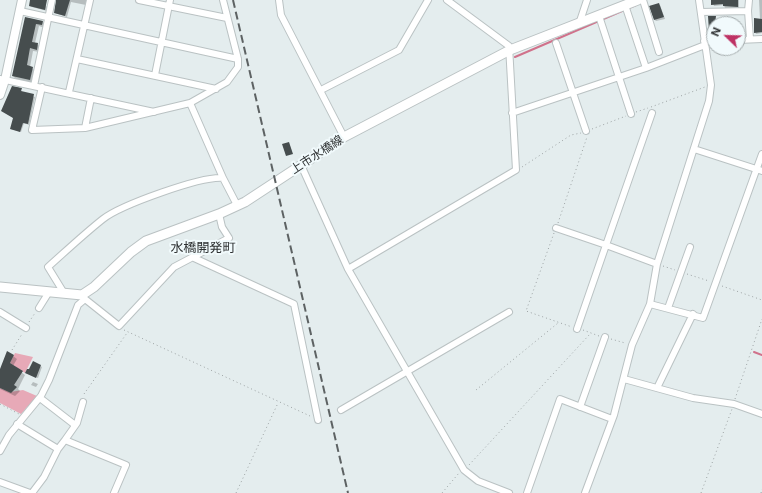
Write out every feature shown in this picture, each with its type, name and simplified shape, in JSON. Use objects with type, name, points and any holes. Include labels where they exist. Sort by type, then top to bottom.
[{"type":"main road","name":"上市水橋線","points":[[83,297],[131,252],[146,241],[219,214],[237,205],[278,181],[344,137],[510,50],[638,0]]},
{"type":"main road","points":[[0,286],[64,293],[83,297]]},
{"type":"street","points":[[0,95],[22,0]]},
{"type":"street","points":[[34,86],[52,0]]},
{"type":"street","points":[[69,92],[90,0]]},
{"type":"street","points":[[140,0],[170,3],[227,18]]},
{"type":"street","points":[[42,87],[32,130],[85,128],[155,113],[190,103],[216,89],[233,76],[238,67],[238,58],[223,0]]},
{"type":"street","points":[[279,0],[281,15],[344,137]]},
{"type":"street","points":[[321,90],[399,50],[428,0]]},
{"type":"street","points":[[348,269],[516,170],[509,46],[447,0]]},
{"type":"street","points":[[579,24],[587,0]]},
{"type":"street","points":[[643,0],[659,52]]},
{"type":"street","points":[[585,493],[612,418],[624,379],[632,345],[650,304],[656,264],[709,101],[711,85],[699,0]]},
{"type":"street","points":[[749,0],[748,11],[750,40]]},
{"type":"street","points":[[155,75],[170,3]]},
{"type":"street","points":[[625,5],[646,68]]},
{"type":"street","points":[[20,11],[238,58]]},
{"type":"street","points":[[701,12],[748,11]]},
{"type":"street","points":[[598,16],[620,77],[631,114]]},
{"type":"street","points":[[746,40],[762,39]]},
{"type":"street","points":[[556,42],[586,131]]},
{"type":"street","points":[[512,113],[646,68],[705,43]]},
{"type":"street","points":[[77,58],[216,89]]},
{"type":"street","points":[[3,79],[69,92],[155,113]]},
{"type":"street","points":[[85,128],[91,98]]},
{"type":"street","points":[[190,103],[223,178],[237,205]]},
{"type":"street","points":[[577,329],[652,113]]},
{"type":"street","points":[[694,149],[759,170]]},
{"type":"street","points":[[650,304],[694,314],[704,318],[759,170],[762,154]]},
{"type":"street","points":[[300,165],[348,269],[464,470],[478,481],[509,493]]},
{"type":"street","points":[[64,293],[48,267],[104,218],[137,202],[192,182],[223,178]]},
{"type":"street","points":[[0,451],[17,424],[40,398],[49,380],[78,305],[83,297],[119,326],[174,267],[229,238],[222,227],[219,214]]},
{"type":"street","points":[[556,228],[656,264]]},
{"type":"street","points":[[668,308],[690,247]]},
{"type":"street","points":[[192,257],[294,304],[318,420]]},
{"type":"street","points":[[38,308],[49,292]]},
{"type":"street","points":[[0,312],[26,328]]},
{"type":"street","points":[[341,410],[509,312]]},
{"type":"street","points":[[657,388],[694,314]]},
{"type":"street","points":[[580,407],[605,337]]},
{"type":"street","points":[[624,379],[693,398],[734,404],[762,414]]},
{"type":"street","points":[[40,398],[75,425]]},
{"type":"street","points":[[528,493],[560,399],[612,418]]},
{"type":"street","points":[[0,482],[31,493],[44,477],[58,449],[75,425],[83,402]]},
{"type":"street","points":[[17,424],[58,449]]},
{"type":"street","points":[[65,440],[126,465],[114,493]]},
{"type":"path","points":[[442,493],[458,473],[464,470],[591,333],[526,311],[588,136],[586,131],[572,135],[516,170]]},
{"type":"path","points":[[701,493],[734,404],[762,319]]},
{"type":"path","points":[[476,390],[559,322]]},
{"type":"path","points":[[119,326],[128,333],[318,420]]},
{"type":"path","points":[[84,394],[128,333]]},
{"type":"path","points":[[236,493],[279,402]]},
{"type":"path","points":[[0,404],[24,416]]},
{"type":"path","points":[[761,493],[762,489]]},
{"type":"shaded area","points":[[15,353],[33,357],[25,373],[10,363]]},
{"type":"shaded area","points":[[0,388],[10,392],[23,390],[37,396],[21,414],[0,403]]},
{"type":"building","points":[[30,0],[47,0],[45,10],[29,6]]},
{"type":"building","points":[[56,0],[70,0],[65,16],[54,13]]},
{"type":"building","points":[[711,0],[738,0],[738,7],[723,6],[723,4],[711,5]]},
{"type":"building","points":[[659,3],[664,17],[654,20],[649,6]]},
{"type":"building","points":[[25,17],[43,21],[42,25],[36,24],[32,42],[38,43],[37,50],[30,48],[27,65],[33,67],[30,80],[12,76]]},
{"type":"building","points":[[754,18],[762,19],[762,32],[754,33]]},
{"type":"building","points":[[12,86],[22,88],[21,91],[34,94],[28,124],[23,123],[20,132],[10,129],[13,118],[1,111]]},
{"type":"building","points":[[289,142],[293,154],[286,156],[282,144]]},
{"type":"building","points":[[7,351],[14,355],[10,363],[23,371],[14,385],[17,387],[11,393],[0,388],[0,369]]},
{"type":"building","points":[[33,361],[41,365],[36,378],[25,373]]},
{"type":"waterway","points":[[515,57],[636,5]]},
{"type":"waterway","points":[[754,352],[762,355]]},
{"type":"railway","points":[[233,0],[348,493]]},
{"type":"district","name":"水橋開発町","points":[[203,248]]}]
